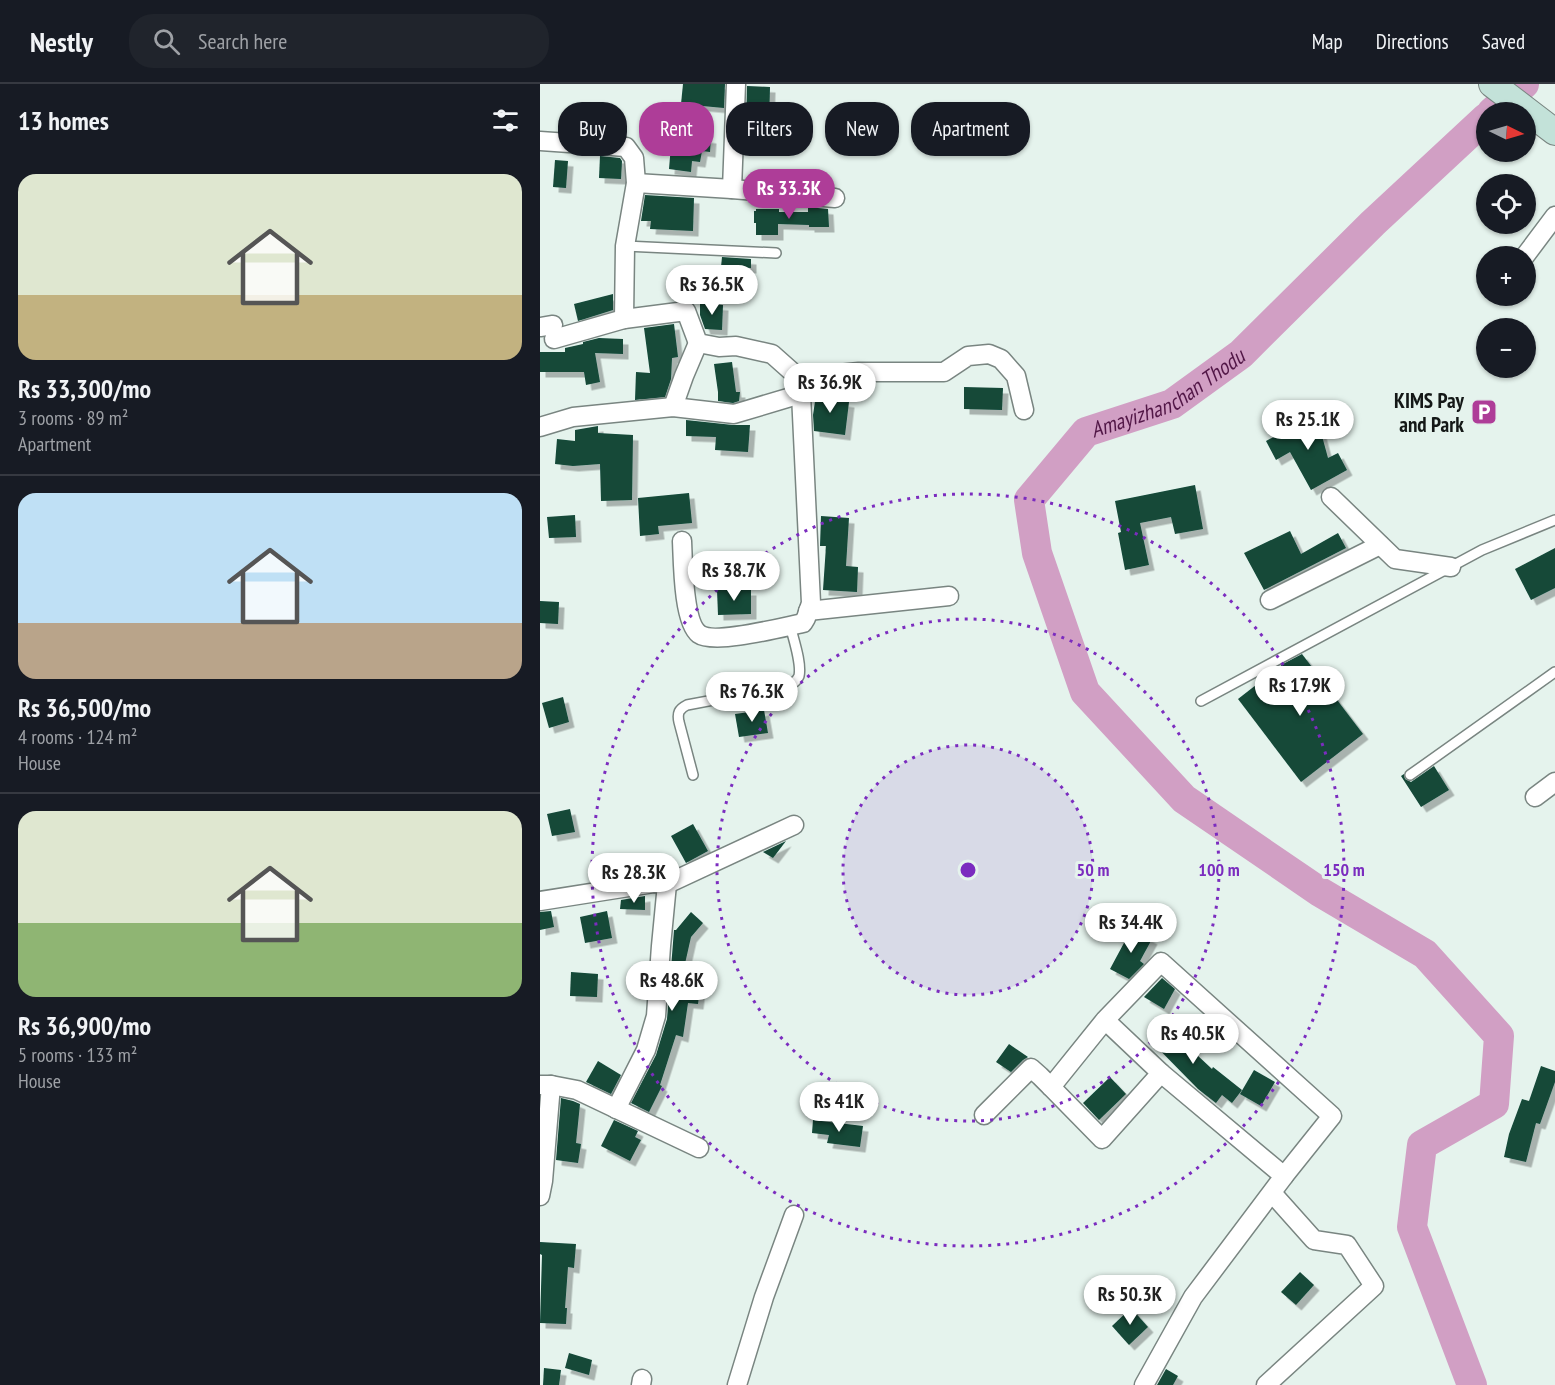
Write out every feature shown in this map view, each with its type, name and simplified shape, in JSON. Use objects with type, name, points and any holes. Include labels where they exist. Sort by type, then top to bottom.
[{"type":"main road","points":[[1492,84],[1555,132]]},
{"type":"street","points":[[732,189],[736,84]]},
{"type":"street","points":[[540,141],[626,147],[634,158],[636,183],[626,246],[624,319]]},
{"type":"street","points":[[636,183],[835,198]]},
{"type":"street","points":[[1532,246],[1555,216]]},
{"type":"street","points":[[549,330],[686,311],[698,343],[674,407]]},
{"type":"street","points":[[682,541],[689,613],[693,627],[700,635],[726,638],[803,623],[810,603],[810,592],[800,386],[772,354],[736,346],[718,347],[698,343]]},
{"type":"street","points":[[540,427],[573,417],[674,407],[734,414],[800,386],[859,372],[944,372],[968,356],[989,354],[1001,358],[1016,376],[1024,410]]},
{"type":"street","points":[[1331,496],[1395,560],[1451,567]]},
{"type":"street","points":[[1270,600],[1380,544]]},
{"type":"street","points":[[808,611],[949,596]]},
{"type":"street","points":[[1535,797],[1555,782]]},
{"type":"street","points":[[540,901],[654,883],[667,884],[794,825]]},
{"type":"street","points":[[616,1109],[646,1050],[656,1016],[667,884]]},
{"type":"street","points":[[1051,1087],[1105,1020],[1161,962],[1332,1116],[1193,1297],[1144,1385]]},
{"type":"street","points":[[1105,1020],[1161,1073],[1284,1176]]},
{"type":"street","points":[[984,1115],[1031,1068],[1102,1139],[1161,1073]]},
{"type":"street","points":[[540,1196],[543,1181],[545,1085],[577,1090],[699,1148]]},
{"type":"street","points":[[1266,1385],[1374,1286],[1347,1245],[1314,1240],[1272,1193]]},
{"type":"street","points":[[737,1385],[764,1297],[795,1215]]},
{"type":"lane","points":[[626,246],[776,253]]},
{"type":"lane","points":[[1202,701],[1482,550],[1555,520]]},
{"type":"lane","points":[[693,775],[679,722],[678,716],[681,708],[795,683],[799,677],[800,668],[790,625]]},
{"type":"lane","points":[[1410,775],[1555,672]]},
{"type":"building","points":[[683,84],[725,84],[724,108],[714,107],[714,102],[681,102]]},
{"type":"building","points":[[747,86],[770,87],[770,102],[747,102]]},
{"type":"building","points":[[600,156],[620,158],[622,161],[621,179],[599,178]]},
{"type":"building","points":[[670,156],[701,156],[700,162],[692,161],[691,172],[669,169]]},
{"type":"building","points":[[555,160],[568,161],[566,188],[553,187]]},
{"type":"building","points":[[645,195],[694,198],[693,231],[650,229],[651,221],[641,221]]},
{"type":"building","points":[[808,207],[828,209],[829,227],[778,224],[778,235],[756,235],[754,211],[756,209],[808,212]]},
{"type":"building","points":[[722,257],[751,259],[751,268],[721,267]]},
{"type":"building","points":[[613,294],[613,310],[578,321],[574,304]]},
{"type":"building","points":[[700,303],[723,305],[722,330],[705,329],[700,315]]},
{"type":"building","points":[[674,324],[678,357],[672,358],[671,379],[665,397],[635,400],[636,372],[650,373],[644,328]]},
{"type":"building","points":[[599,338],[623,339],[623,354],[595,353],[600,382],[586,385],[584,372],[540,372],[540,352],[565,352],[565,348]]},
{"type":"building","points":[[732,362],[736,392],[740,392],[739,401],[733,403],[718,401],[714,364]]},
{"type":"building","points":[[827,387],[827,399],[849,402],[845,435],[814,431],[813,415],[817,388]]},
{"type":"building","points":[[964,387],[1003,388],[1002,410],[964,409]]},
{"type":"building","points":[[1316,414],[1328,458],[1338,453],[1347,470],[1311,490],[1290,452],[1276,460],[1266,441],[1289,429],[1287,422]]},
{"type":"building","points":[[686,420],[750,425],[748,452],[715,450],[716,437],[686,436]]},
{"type":"building","points":[[598,426],[598,433],[633,435],[632,500],[601,501],[600,464],[573,466],[555,464],[557,439],[575,441],[575,430]]},
{"type":"building","points":[[1195,485],[1203,529],[1175,534],[1171,517],[1140,523],[1149,565],[1125,570],[1115,501]]},
{"type":"building","points":[[689,493],[692,523],[658,526],[659,534],[640,536],[638,498]]},
{"type":"building","points":[[575,515],[576,537],[549,538],[547,517]]},
{"type":"building","points":[[821,516],[849,518],[846,566],[858,567],[857,592],[823,590],[826,546],[820,546]]},
{"type":"building","points":[[1290,531],[1301,554],[1338,533],[1346,548],[1264,590],[1244,553]]},
{"type":"building","points":[[1555,548],[1555,588],[1531,600],[1515,569]]},
{"type":"building","points":[[717,590],[751,590],[751,614],[718,615]]},
{"type":"building","points":[[540,601],[559,602],[558,624],[540,623]]},
{"type":"building","points":[[1302,654],[1363,734],[1301,782],[1238,699],[1283,664]]},
{"type":"building","points":[[563,697],[569,722],[549,728],[542,703]]},
{"type":"building","points":[[764,710],[768,733],[739,737],[735,714]]},
{"type":"building","points":[[1434,766],[1449,790],[1421,807],[1401,776],[1404,774],[1405,779],[1411,782]]},
{"type":"building","points":[[570,809],[575,832],[552,836],[547,814]]},
{"type":"building","points":[[693,824],[708,851],[686,863],[671,836]]},
{"type":"building","points":[[786,841],[773,858],[763,852]]},
{"type":"building","points":[[645,896],[645,910],[620,909],[621,900]]},
{"type":"building","points":[[551,911],[554,927],[540,930],[540,912]]},
{"type":"building","points":[[607,911],[612,938],[585,943],[580,917]]},
{"type":"building","points":[[691,912],[703,923],[691,937],[682,977],[701,979],[698,1004],[688,1003],[683,1037],[676,1035],[660,1085],[662,1086],[649,1112],[631,1103],[656,1055],[667,1019],[674,930]]},
{"type":"building","points":[[1132,928],[1152,939],[1140,961],[1144,964],[1129,979],[1110,969]]},
{"type":"building","points":[[571,972],[598,974],[597,997],[570,996]]},
{"type":"building","points":[[1162,978],[1175,989],[1164,1009],[1144,997]]},
{"type":"building","points":[[1167,1020],[1185,1040],[1183,1042],[1212,1069],[1213,1067],[1242,1090],[1232,1103],[1222,1095],[1216,1103],[1198,1089],[1148,1038]]},
{"type":"building","points":[[1009,1044],[1028,1057],[1011,1072],[996,1062]]},
{"type":"building","points":[[598,1061],[621,1075],[611,1094],[586,1082]]},
{"type":"building","points":[[1541,1066],[1555,1071],[1555,1082],[1540,1124],[1536,1123],[1526,1162],[1504,1157],[1509,1134],[1522,1099],[1529,1101]]},
{"type":"building","points":[[1254,1070],[1275,1082],[1261,1106],[1240,1094]]},
{"type":"building","points":[[1110,1077],[1126,1094],[1099,1120],[1083,1103]]},
{"type":"building","points":[[561,1098],[580,1104],[576,1143],[581,1144],[578,1163],[556,1160]]},
{"type":"building","points":[[614,1120],[638,1131],[635,1137],[641,1140],[630,1161],[601,1146]]},
{"type":"building","points":[[813,1120],[863,1126],[860,1147],[827,1143],[829,1135],[812,1133]]},
{"type":"building","points":[[540,1242],[576,1244],[574,1268],[568,1267],[566,1324],[540,1323],[542,1255],[540,1254]]},
{"type":"building","points":[[1300,1272],[1314,1285],[1296,1305],[1281,1292]]},
{"type":"building","points":[[1131,1308],[1148,1327],[1129,1345],[1112,1326]]},
{"type":"building","points":[[569,1353],[592,1360],[589,1375],[565,1368]]},
{"type":"building","points":[[544,1368],[561,1370],[559,1385],[543,1385]]},
{"type":"building","points":[[1166,1369],[1178,1376],[1173,1385],[1157,1385]]},
{"type":"waterway","name":"Amayizhanchan Thodu","points":[[1503,102],[1524,84]]},
{"type":"waterway","name":"Amayizhanchan Thodu","points":[[1472,1385],[1412,1227],[1422,1145],[1494,1104],[1499,1036],[1425,954],[1320,892],[1184,799],[1085,692],[1037,553],[1029,500],[1086,432],[1172,404],[1241,354],[1373,223],[1476,127]]},
{"type":"place","name":"KIMS Pay and Park","points":[[1484,412]]}]
